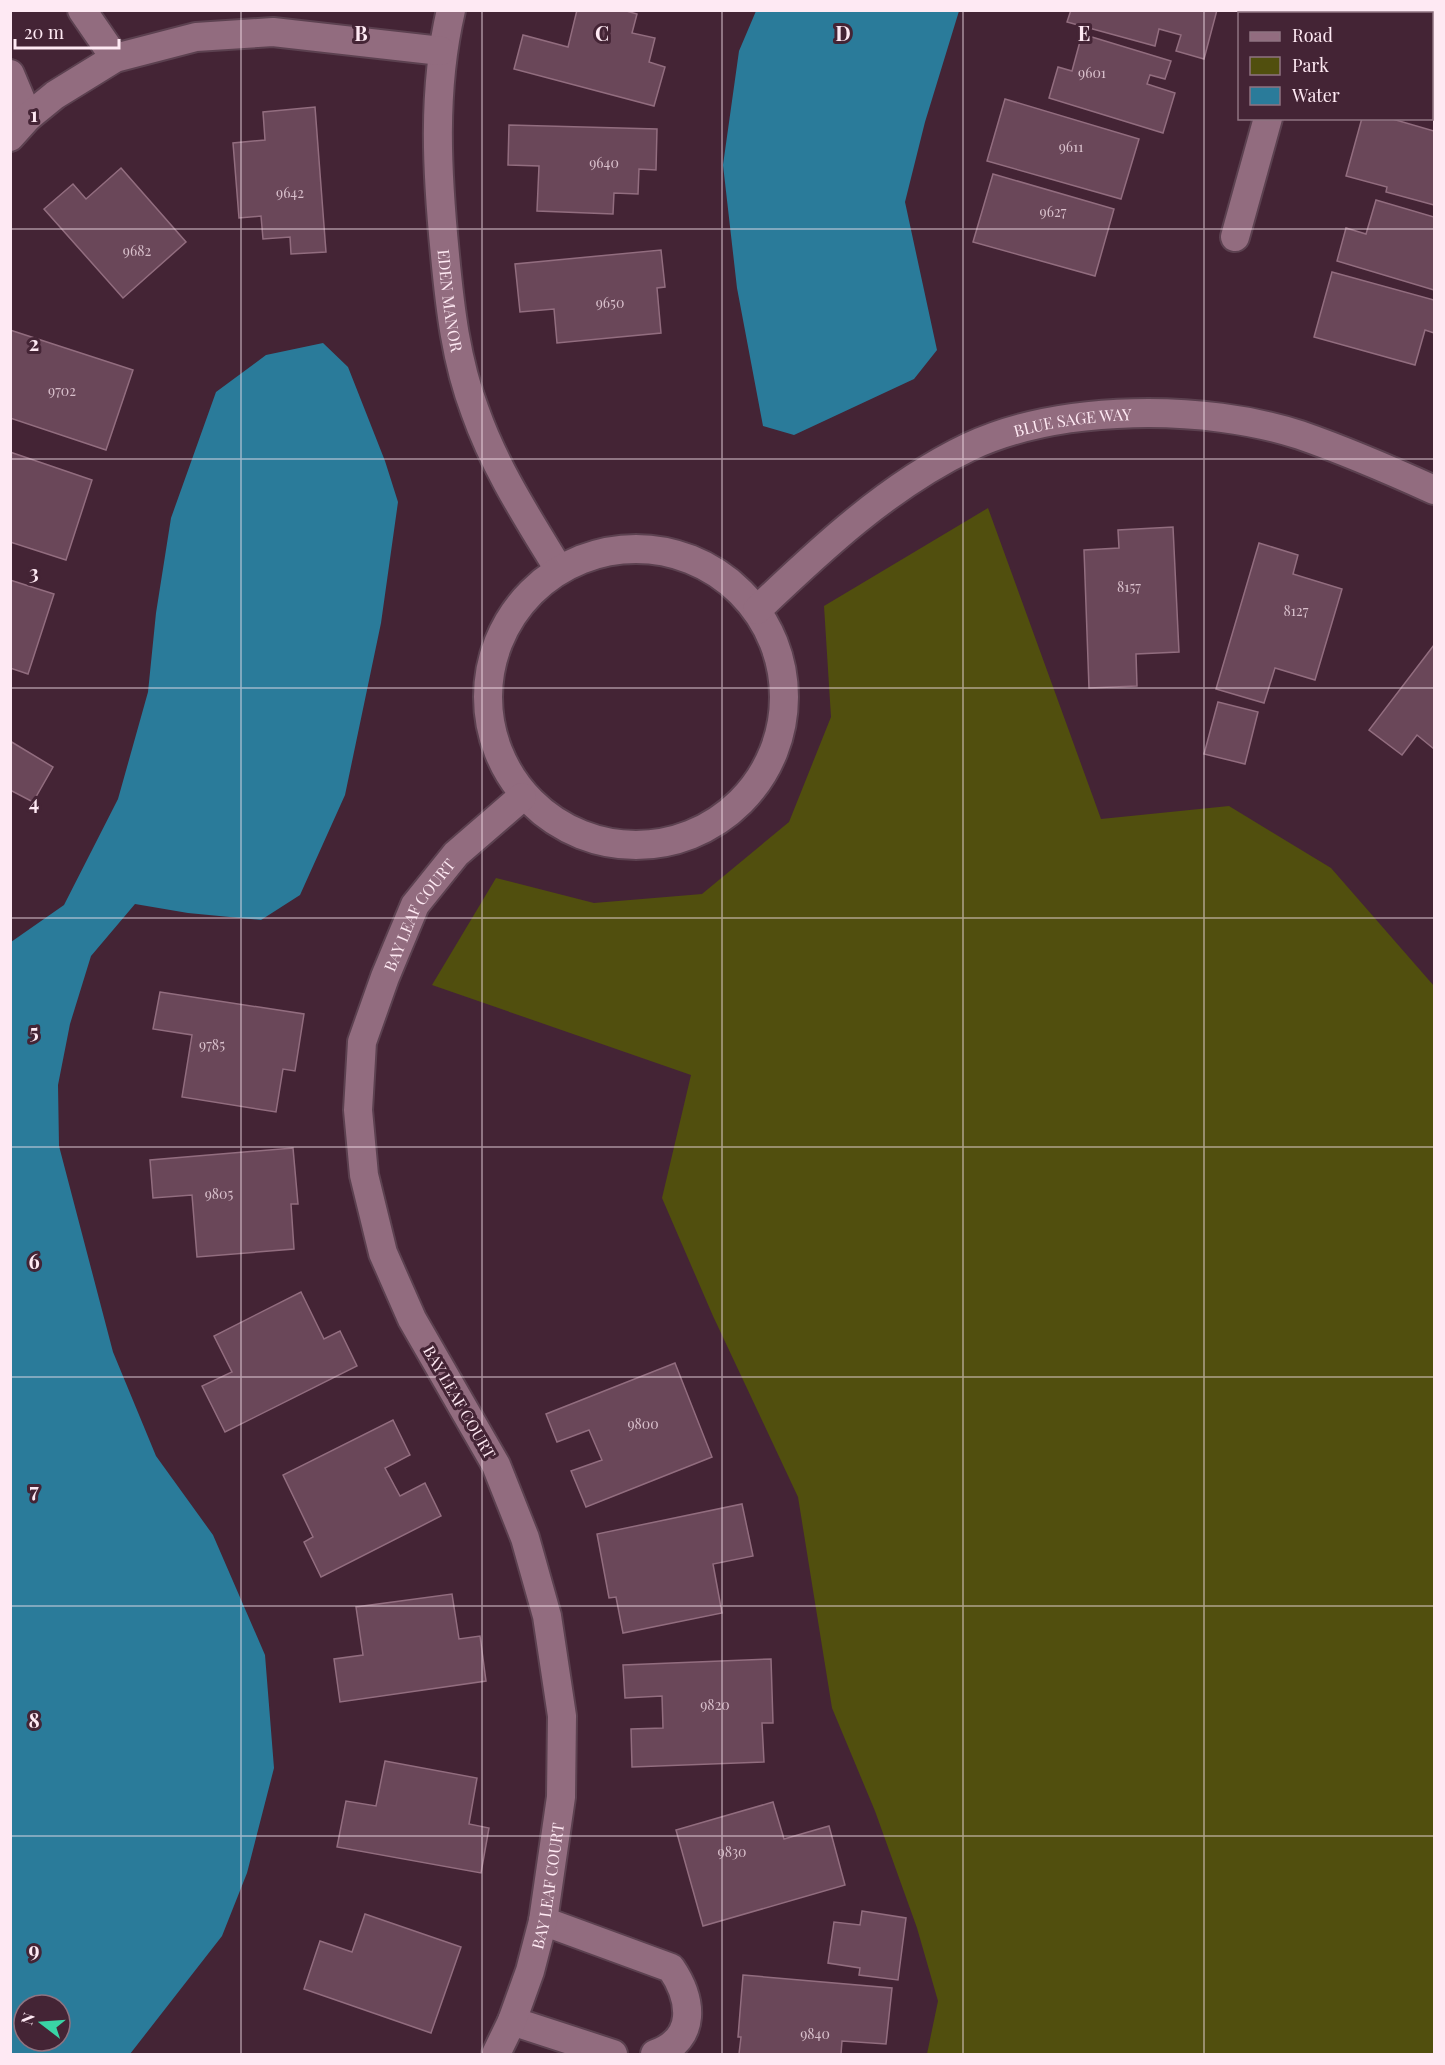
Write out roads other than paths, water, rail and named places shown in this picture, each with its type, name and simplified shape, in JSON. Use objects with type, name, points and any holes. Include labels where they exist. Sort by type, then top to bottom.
[{"type":"street","points":[[82,10],[115,58]]},
{"type":"street","name":"EDEN MANOR","points":[[451,10],[441,51],[437,140],[453,332],[474,411],[501,474],[558,568]]},
{"type":"street","points":[[19,127],[55,95],[115,58],[196,37],[273,32],[441,51]]},
{"type":"street","points":[[10,74],[19,127]]},
{"type":"street","points":[[1235,237],[1267,120]]},
{"type":"street","name":"BLUE SAGE WAY","points":[[757,610],[818,553],[905,484],[970,447],[1044,423],[1124,413],[1209,416],[1298,435],[1380,465],[1434,490]]},
{"type":"street","points":[[635,548],[672,553],[712,569],[735,586],[757,610],[774,640],[783,679],[782,718],[771,757],[754,787],[726,815],[692,834],[662,843],[620,845],[585,836],[554,820],[522,797],[499,752],[490,721],[489,689],[494,656],[508,620],[527,594],[558,568],[599,553],[635,548]]},
{"type":"street","name":"BAY LEAF COURT","points":[[496,2055],[512,2021],[530,1971],[543,1921],[561,1797],[562,1716],[547,1616],[525,1538],[496,1465],[412,1319],[383,1253],[364,1175],[358,1110],[362,1042],[385,977],[415,905],[456,854],[522,797]]},
{"type":"street","points":[[543,1921],[671,1968],[683,1985],[687,2000],[687,2021],[678,2039],[655,2055]]},
{"type":"street","points":[[512,2021],[613,2055]]},
{"type":"water","points":[[756,11],[959,11],[925,122],[905,202],[937,350],[914,379],[794,435],[763,426],[737,288],[723,165],[739,51]]},
{"type":"water","points":[[323,343],[348,367],[385,461],[398,502],[381,623],[345,795],[300,895],[261,920],[188,913],[135,904],[91,956],[70,1024],[58,1085],[59,1146],[113,1352],[156,1456],[213,1535],[265,1655],[274,1768],[247,1873],[222,1936],[130,2054],[11,2054],[11,942],[64,905],[118,799],[148,692],[156,613],[171,518],[216,392],[266,355]]}]
